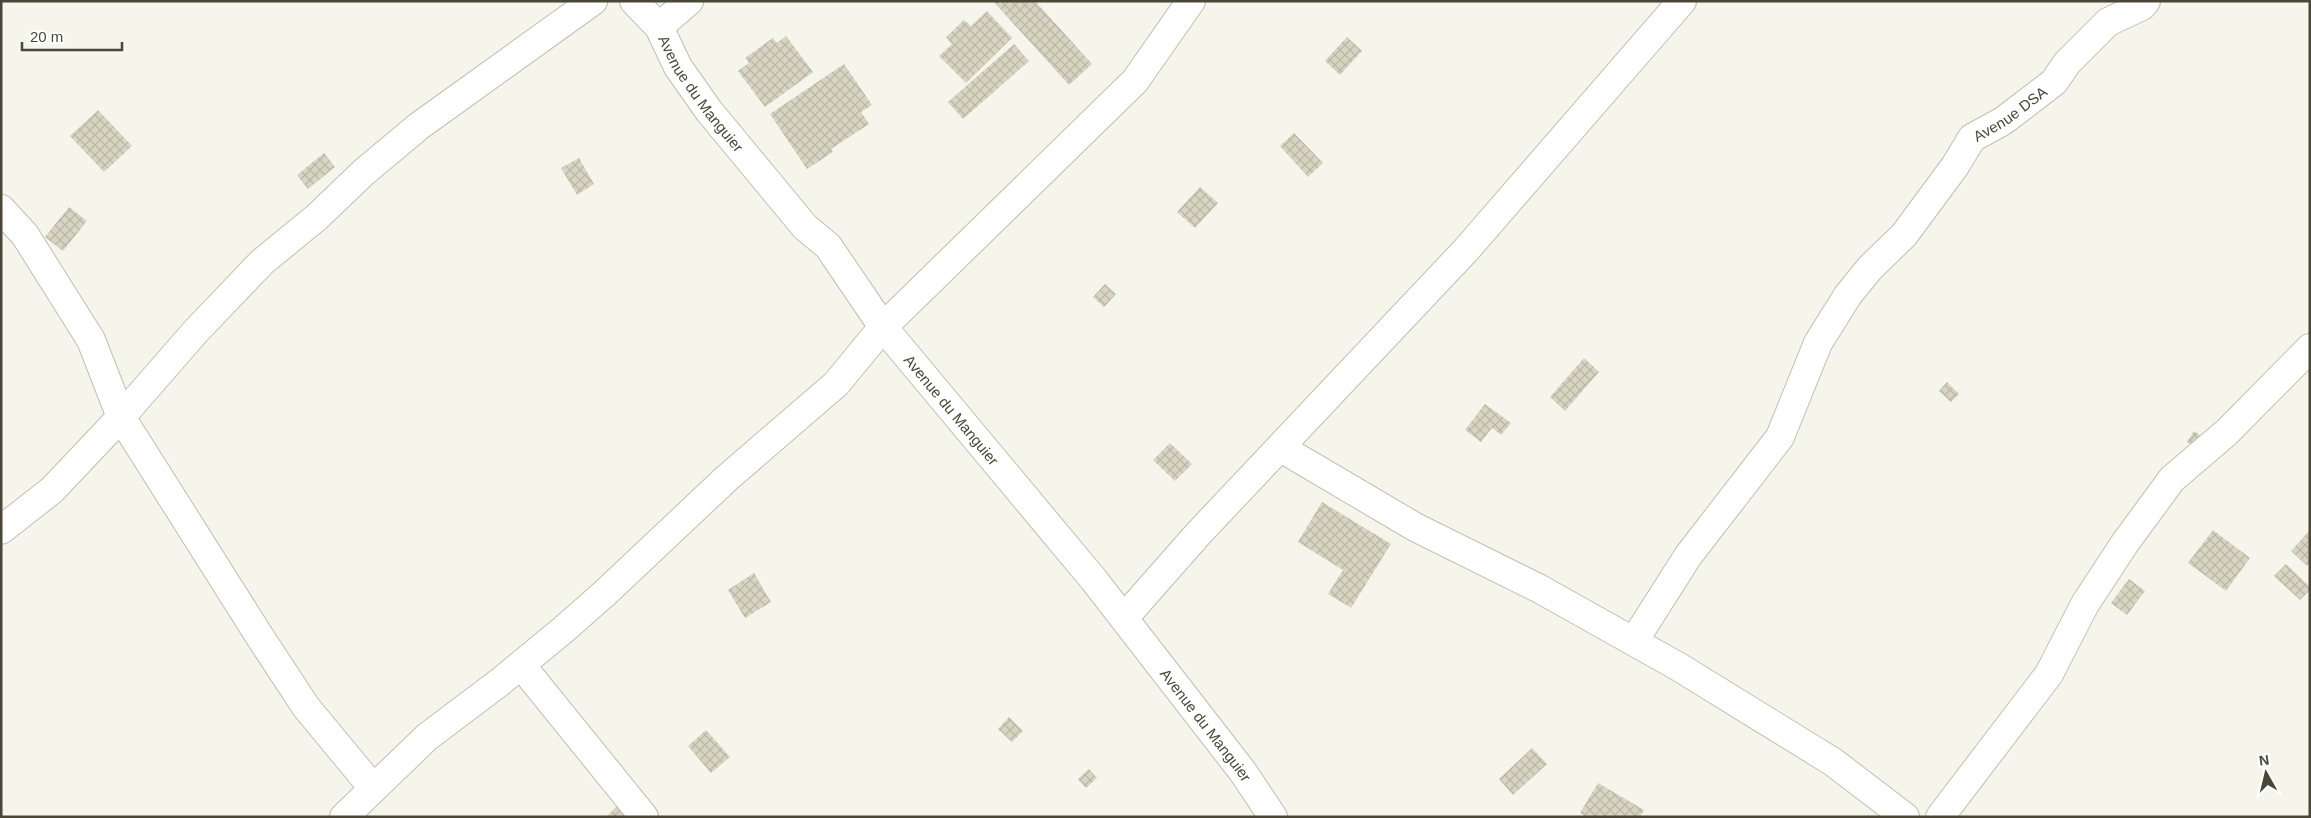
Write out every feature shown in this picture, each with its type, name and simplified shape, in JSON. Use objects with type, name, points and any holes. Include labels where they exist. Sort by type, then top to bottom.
[{"type":"street","points":[[1,530],[52,490],[121,417],[196,330],[262,262],[317,217],[364,172],[419,126],[593,1]]},
{"type":"street","name":"Avenue du Manguier","points":[[634,1],[659,27],[678,67],[709,111],[805,227],[828,246],[883,327],[1124,618],[1243,772],[1274,817]]},
{"type":"street","points":[[659,27],[689,1]]},
{"type":"street","points":[[344,817],[427,737],[521,665],[605,593],[686,515],[802,411],[836,384],[883,327],[1135,81],[1190,1]]},
{"type":"street","points":[[1124,618],[1198,534],[1466,250],[1682,1]]},
{"type":"street","name":"Avenue DSA","points":[[1634,641],[1688,556],[1780,437],[1818,343],[1848,294],[1870,268],[1904,235],[1955,166],[1972,138],[2003,121],[2054,82],[2067,63],[2108,22],[2142,6],[2146,1]]},
{"type":"street","points":[[1,209],[25,235],[91,340],[121,417],[306,707],[374,788]]},
{"type":"street","points":[[1940,817],[2049,674],[2085,604],[2125,543],[2172,479],[2227,432],[2310,348]]},
{"type":"street","points":[[1281,448],[1415,528],[1540,589],[1680,667],[1833,762],[1905,817]]},
{"type":"street","points":[[521,665],[644,817]]},
{"type":"building","points":[[993,1],[1035,1],[1092,64],[1069,85]]},
{"type":"building","points":[[987,11],[1012,38],[966,83],[939,56],[952,44],[946,37],[964,20],[971,26]]},
{"type":"building","points":[[786,36],[813,72],[765,107],[738,71],[749,63],[745,58],[773,38],[777,43]]},
{"type":"building","points":[[1347,37],[1362,51],[1340,75],[1325,61]]},
{"type":"building","points":[[1014,44],[1029,61],[963,119],[948,102]]},
{"type":"building","points":[[844,64],[872,105],[861,112],[869,124],[831,149],[833,152],[807,169],[770,114]]},
{"type":"building","points":[[98,110],[132,146],[104,172],[70,136]]},
{"type":"building","points":[[1294,133],[1323,163],[1308,177],[1280,146]]},
{"type":"building","points":[[324,153],[335,167],[308,189],[297,175]]},
{"type":"building","points":[[579,158],[594,184],[577,195],[561,168]]},
{"type":"building","points":[[1200,187],[1218,203],[1195,228],[1177,212]]},
{"type":"building","points":[[69,207],[87,221],[63,251],[45,237]]},
{"type":"building","points":[[1105,284],[1116,294],[1104,307],[1093,297]]},
{"type":"building","points":[[1584,358],[1599,372],[1565,411],[1550,397]]},
{"type":"building","points":[[1947,382],[1959,394],[1951,402],[1939,391]]},
{"type":"building","points":[[1485,404],[1511,423],[1501,435],[1492,428],[1481,442],[1465,430]]},
{"type":"building","points":[[2194,431],[2201,436],[2194,447],[2187,442]]},
{"type":"building","points":[[1170,443],[1192,464],[1175,481],[1153,460]]},
{"type":"building","points":[[1322,502],[1391,544],[1351,608],[1328,594],[1343,570],[1298,542]]},
{"type":"building","points":[[2213,530],[2250,558],[2226,591],[2188,563]]},
{"type":"building","points":[[2310,530],[2310,564],[2307,566],[2291,551]]},
{"type":"building","points":[[2286,564],[2310,587],[2310,590],[2300,600],[2274,576]]},
{"type":"building","points":[[754,573],[771,602],[745,618],[728,590]]},
{"type":"building","points":[[2129,579],[2145,591],[2127,615],[2111,603]]},
{"type":"building","points":[[1009,717],[1023,731],[1012,742],[998,729]]},
{"type":"building","points":[[706,730],[730,757],[711,773],[688,746]]},
{"type":"building","points":[[1532,748],[1547,764],[1513,795],[1499,779]]},
{"type":"building","points":[[1089,769],[1097,778],[1086,788],[1078,779]]},
{"type":"building","points":[[1598,783],[1644,810],[1640,817],[1586,817],[1580,813]]},
{"type":"building","points":[[620,803],[633,817],[606,817]]}]
